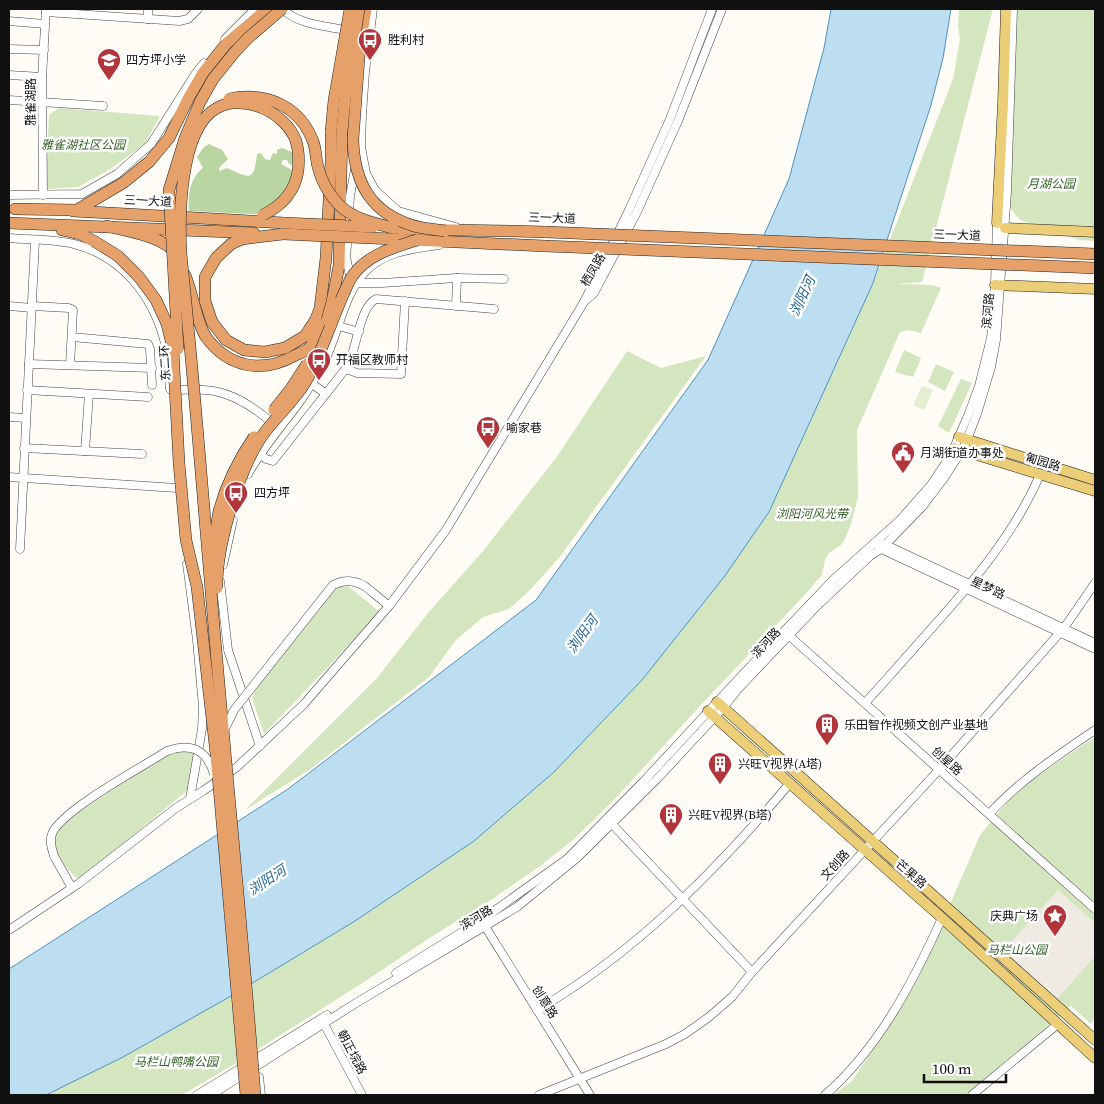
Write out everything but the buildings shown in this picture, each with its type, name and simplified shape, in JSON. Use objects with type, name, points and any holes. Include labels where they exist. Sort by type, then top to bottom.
[{"type":"highway","points":[[12,208],[77,210],[123,183],[149,162],[169,138],[203,72],[226,44],[267,9]]},
{"type":"highway","points":[[185,138],[200,102],[222,68],[248,38],[282,9]]},
{"type":"highway","points":[[210,579],[220,511],[230,481],[244,453],[271,412],[304,370],[328,317],[332,302],[339,266],[337,131],[334,100],[350,9]]},
{"type":"highway","points":[[284,228],[242,239],[231,244],[216,258],[205,277],[205,301],[212,322],[226,340],[244,350],[265,352],[285,348],[305,336],[316,319],[320,308],[325,266],[331,161],[346,91],[359,9]]},
{"type":"highway","points":[[366,9],[365,34],[360,45],[353,139],[360,182],[374,204],[394,218],[416,226],[445,231]]},
{"type":"highway","points":[[185,138],[203,113],[229,99],[253,96],[278,102],[287,107],[305,126],[314,146],[325,186],[338,204],[366,222],[393,228]]},
{"type":"highway","points":[[217,218],[262,215],[276,209],[289,195],[297,176],[299,160],[296,141],[286,124],[272,113],[257,105],[236,103],[216,108],[201,124],[189,149],[181,191],[180,250],[200,455],[255,1095]]},
{"type":"highway","name":"东二环","points":[[185,138],[169,190],[185,457],[197,588]]},
{"type":"highway","name":"三一大道","points":[[12,208],[217,218],[284,228],[417,240],[1095,268]]},
{"type":"highway","name":"三一大道","points":[[9,222],[107,226],[393,228],[445,231],[472,229],[1095,254]]},
{"type":"highway","points":[[25,223],[80,234],[118,256],[139,277],[156,300],[167,324],[173,349],[179,463],[186,540],[197,588],[216,754],[246,1095]]},
{"type":"highway","points":[[107,226],[156,239],[174,250],[191,289],[205,336],[222,354],[240,364],[265,366],[286,361],[308,349],[328,317]]},
{"type":"highway","points":[[220,690],[216,576],[227,523],[240,479],[259,440],[306,382],[347,286],[357,269],[376,255],[417,240]]},
{"type":"main road","points":[[1006,9],[1001,226],[1095,232]]},
{"type":"main road","points":[[998,285],[1095,289]]},
{"type":"main road","name":"匍园路","points":[[963,438],[1095,480]]},
{"type":"main road","name":"匍园路","points":[[958,449],[1095,492]]},
{"type":"main road","name":"芒果路","points":[[720,705],[1095,1040]]},
{"type":"main road","name":"芒果路","points":[[712,714],[942,918],[1095,1058]]},
{"type":"street","points":[[148,9],[148,19]]},
{"type":"street","points":[[46,10],[148,19],[184,20],[198,9]]},
{"type":"street","points":[[9,195],[82,194],[118,174],[151,144],[196,73],[236,26],[255,9]]},
{"type":"street","points":[[282,9],[289,16],[305,22],[365,34]]},
{"type":"street","points":[[353,290],[346,257],[350,196],[361,148],[365,34],[373,9]]},
{"type":"street","name":"栖凤路","points":[[584,302],[629,210],[670,119],[712,9]]},
{"type":"street","points":[[717,9],[722,9]]},
{"type":"street","name":"栖凤路","points":[[584,302],[594,293],[637,212],[678,121],[722,9]]},
{"type":"street","name":"滨河路","points":[[787,633],[870,556],[884,547],[922,507],[944,478],[977,414],[991,367],[996,340],[1001,226],[1011,103],[1013,9]]},
{"type":"street","name":"雅雀湖路","points":[[43,195],[42,77],[46,10]]},
{"type":"street","points":[[9,21],[45,24]]},
{"type":"street","points":[[9,49],[44,50]]},
{"type":"street","points":[[9,75],[42,77]]},
{"type":"street","points":[[9,100],[103,106]]},
{"type":"street","points":[[361,148],[366,174],[375,190],[398,211],[472,229]]},
{"type":"street","points":[[9,238],[75,245],[117,264],[129,275],[147,298],[166,344],[177,488],[197,640],[203,707],[202,729],[190,799]]},
{"type":"street","points":[[20,549],[35,240]]},
{"type":"street","points":[[260,746],[228,650],[220,581],[239,490],[259,453],[311,384],[331,348],[353,290],[366,270],[386,256],[458,242]]},
{"type":"street","points":[[358,282],[382,283],[457,278],[504,279]]},
{"type":"street","points":[[456,306],[457,278]]},
{"type":"street","points":[[380,299],[382,283]]},
{"type":"street","points":[[259,453],[266,459],[273,461],[346,369],[352,356],[367,307],[372,300],[380,299],[494,309]]},
{"type":"street","points":[[346,369],[357,373],[401,374],[405,301]]},
{"type":"street","points":[[9,930],[72,888],[176,808],[237,767],[304,704],[389,606],[446,530],[584,302]]},
{"type":"street","points":[[9,306],[72,308],[74,313],[70,365]]},
{"type":"street","points":[[339,326],[359,332]]},
{"type":"street","points":[[72,337],[145,342],[150,346],[152,386]]},
{"type":"street","points":[[29,364],[152,368]]},
{"type":"street","points":[[311,384],[326,394]]},
{"type":"street","points":[[28,390],[148,397]]},
{"type":"street","points":[[170,390],[205,390],[229,396],[254,408],[279,427]]},
{"type":"street","points":[[85,452],[88,394]]},
{"type":"street","points":[[9,417],[26,418]]},
{"type":"street","points":[[24,448],[142,454]]},
{"type":"street","name":"滨河路","points":[[197,1095],[258,1062],[483,923],[517,907],[577,858],[720,705],[738,689],[834,580],[900,520],[931,485],[958,449]]},
{"type":"street","points":[[865,703],[968,587],[1002,545],[1033,492],[1040,475]]},
{"type":"street","points":[[9,477],[177,488]]},
{"type":"street","name":"星梦路","points":[[875,543],[1062,631],[1095,650]]},
{"type":"street","points":[[224,731],[234,710],[333,585],[341,581],[363,584],[389,606]]},
{"type":"street","name":"文创路","points":[[540,1095],[666,1044],[685,1034],[709,1017],[732,997],[752,972],[939,769],[1062,631],[1095,584]]},
{"type":"street","name":"星梦路","points":[[1062,631],[1095,643]]},
{"type":"street","name":"创星路","points":[[787,633],[1095,909]]},
{"type":"street","points":[[989,814],[1011,792],[1040,769],[1095,730]]},
{"type":"street","points":[[72,888],[54,856],[51,836],[62,820],[79,806],[167,751],[181,747],[198,750],[211,764],[218,789]]},
{"type":"street","points":[[537,1010],[588,977],[637,940],[682,899],[741,839],[790,783]]},
{"type":"street","points":[[610,821],[752,972]]},
{"type":"street","points":[[825,1095],[855,1064],[889,1018],[919,969],[942,918]]},
{"type":"street","name":"创意路","points":[[483,923],[590,1095]]},
{"type":"street","name":"朝正垸路","points":[[323,1021],[362,1095]]},
{"type":"street","points":[[972,1095],[1058,1024]]},
{"type":"street","points":[[258,1062],[261,1095]]},
{"type":"street","points":[[248,1068],[250,1095]]},
{"type":"street","name":"滨河路","points":[[211,1095],[248,1068]]},
{"type":"green space","name":"浏阳河风光带","points":[[959,9],[993,9],[922,282],[896,284],[933,285],[941,288],[921,333],[909,330],[900,332],[857,430],[858,497],[845,539],[841,545],[829,553],[825,560],[822,575],[614,800],[573,840],[494,898],[238,1062],[182,1095],[46,1095],[123,1057],[231,996],[355,921],[474,841],[554,772],[642,680],[807,425],[834,369],[873,283],[953,79],[960,39],[958,25]]},
{"type":"green space","name":"月湖公园","points":[[1017,9],[1095,9],[1095,241],[1079,240],[1020,220],[1006,203]]},
{"type":"green space","name":"雅雀湖社区公园","points":[[59,108],[160,116],[145,144],[109,170],[78,187],[47,189],[49,115]]},
{"type":"green space","points":[[209,144],[222,150],[228,159],[219,168],[219,171],[227,168],[249,176],[254,170],[257,154],[261,153],[265,159],[270,160],[273,153],[277,154],[277,150],[282,148],[292,152],[294,165],[289,164],[287,160],[283,160],[281,164],[292,170],[297,190],[287,205],[273,215],[189,211],[190,188],[198,172],[203,168],[197,157],[204,147]]},
{"type":"green space","points":[[904,350],[921,358],[913,377],[895,372]]},
{"type":"green space","points":[[627,351],[661,368],[706,356],[559,558],[530,590],[509,609],[483,617],[455,641],[429,677],[309,770],[245,810],[377,678],[428,613],[483,551],[556,458]]},
{"type":"green space","points":[[936,364],[954,372],[945,391],[928,382]]},
{"type":"green space","points":[[961,379],[972,383],[949,433],[938,426]]},
{"type":"green space","points":[[922,386],[933,390],[924,410],[913,405]]},
{"type":"green space","points":[[348,586],[380,612],[264,734],[252,698],[257,688],[332,587]]},
{"type":"green space","name":"马栏山公园","points":[[1095,737],[1095,1018],[1091,1024],[1071,1006],[966,1095],[833,1095],[852,1081],[895,1016],[941,930],[980,835],[1012,796]]},
{"type":"green space","points":[[184,749],[194,753],[189,789],[79,880],[60,861],[57,855],[53,843],[58,828],[70,818],[167,754]]},
{"type":"shaded area","name":"庆典广场","points":[[1058,890],[1095,923],[1095,956],[1057,999],[1003,951]]},
{"type":"water","name":"浏阳河","points":[[831,9],[951,9],[943,58],[931,105],[873,283],[769,512],[724,577],[642,680],[554,772],[474,841],[355,921],[231,996],[123,1057],[46,1095],[9,1095],[9,969],[288,789],[536,600],[708,360],[789,179],[824,48]]},
{"type":"place","name":"胜利村","points":[[370,61]]},
{"type":"place","name":"四方坪小学","points":[[109,81]]},
{"type":"place","name":"开福区教师村","points":[[319,381]]},
{"type":"place","name":"喻家巷","points":[[488,449]]},
{"type":"place","name":"月湖街道办事处","points":[[903,474]]},
{"type":"place","name":"四方坪","points":[[236,514]]},
{"type":"place","name":"乐田智作视频文创产业基地","points":[[827,746]]},
{"type":"place","name":"兴旺V视界(A塔)","points":[[720,785]]},
{"type":"place","name":"兴旺V视界(B塔)","points":[[671,836]]},
{"type":"place","name":"庆典广场","points":[[1055,937]]},
{"type":"park label","name":"马栏山鸭嘴公园","points":[[176,1062]]}]
